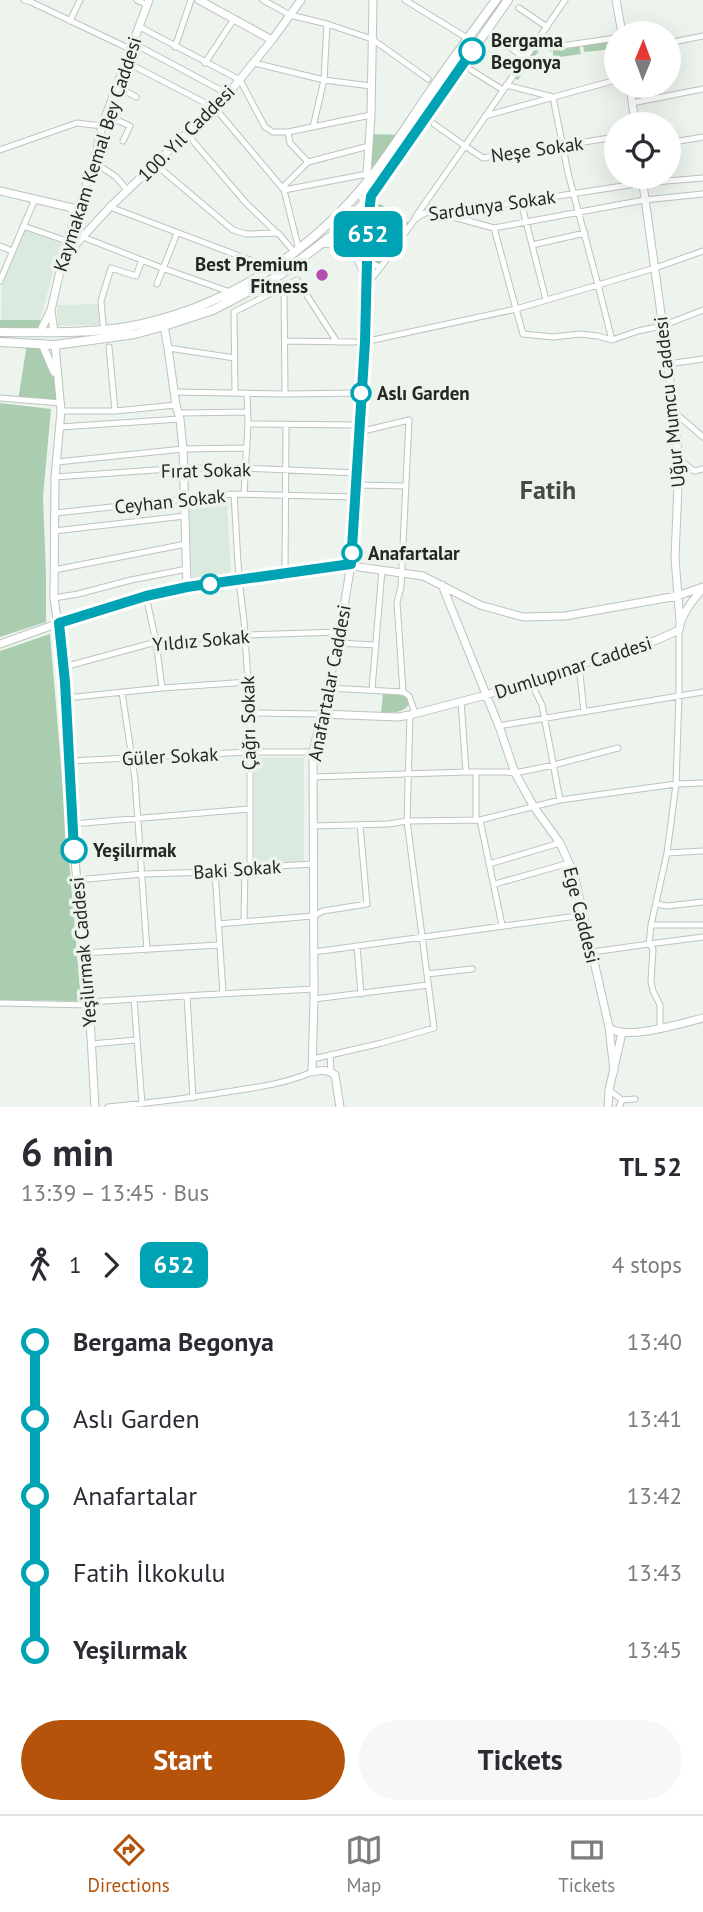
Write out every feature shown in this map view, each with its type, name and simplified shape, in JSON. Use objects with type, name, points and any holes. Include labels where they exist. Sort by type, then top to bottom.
[{"type":"main road","points":[[0,332],[129,327],[184,312],[230,292],[273,268],[334,218],[360,190],[494,0]]},
{"type":"main road","points":[[0,342],[55,345],[109,338],[164,326],[213,310],[280,275],[322,243],[365,204],[508,0]]},
{"type":"main road","points":[[40,332],[42,344]]},
{"type":"main road","name":"Kaymakam Kemal Bey Caddesi","points":[[54,332],[55,345]]},
{"type":"street","points":[[24,0],[131,46],[228,94]]},
{"type":"street","points":[[70,21],[80,0]]},
{"type":"street","points":[[138,0],[148,2]]},
{"type":"street","points":[[175,47],[191,0]]},
{"type":"street","points":[[263,0],[290,16],[327,24],[372,39],[428,79]]},
{"type":"street","name":"100. Yıl Caddesi","points":[[63,258],[110,207],[228,94],[301,0]]},
{"type":"street","name":"Anafartalar Caddesi","points":[[312,1072],[313,752],[338,643],[351,564],[371,196],[368,178],[373,0]]},
{"type":"street","points":[[405,0],[467,38]]},
{"type":"street","points":[[434,124],[464,146],[565,0]]},
{"type":"street","points":[[617,0],[620,21]]},
{"type":"street","points":[[204,1],[272,40]]},
{"type":"street","name":"Kaymakam Kemal Bey Caddesi","points":[[40,332],[51,310],[67,241],[102,126],[148,2]]},
{"type":"street","points":[[519,8],[547,27]]},
{"type":"street","points":[[205,63],[234,19]]},
{"type":"street","points":[[313,127],[324,80],[327,24]]},
{"type":"street","points":[[138,26],[240,80],[265,127],[273,132],[288,132],[370,115]]},
{"type":"street","points":[[681,40],[703,36]]},
{"type":"street","points":[[498,39],[525,58]]},
{"type":"street","points":[[538,40],[561,46],[604,40]]},
{"type":"street","points":[[126,62],[215,108],[284,189],[297,251]]},
{"type":"street","points":[[254,63],[324,80],[371,86]]},
{"type":"street","points":[[471,70],[504,88],[553,97]]},
{"type":"street","points":[[485,116],[604,83]]},
{"type":"street","points":[[116,86],[136,97]]},
{"type":"street","points":[[632,103],[703,89]]},
{"type":"street","points":[[553,97],[574,193],[612,340]]},
{"type":"street","points":[[631,98],[633,112]]},
{"type":"street","points":[[106,116],[130,126],[123,141]]},
{"type":"street","points":[[0,150],[77,123],[102,126]]},
{"type":"street","points":[[288,132],[290,143],[307,162]]},
{"type":"street","points":[[187,135],[246,203],[297,251]]},
{"type":"street","points":[[681,141],[703,137]]},
{"type":"street","name":"Neşe Sokak","points":[[415,219],[464,146],[483,158],[604,139]]},
{"type":"street","points":[[284,189],[307,162],[369,146]]},
{"type":"street","points":[[93,162],[116,177],[128,191]]},
{"type":"street","points":[[155,164],[239,233],[278,233]]},
{"type":"street","points":[[284,189],[368,178]]},
{"type":"street","name":"Sardunya Sokak","points":[[681,179],[703,178]]},
{"type":"street","name":"Sardunya Sokak","points":[[367,284],[415,219],[425,213],[604,187]]},
{"type":"street","name":"Uğur Mumcu Caddesi","points":[[643,189],[679,460],[675,558],[679,626]]},
{"type":"street","points":[[360,190],[368,222]]},
{"type":"street","points":[[0,191],[77,209]]},
{"type":"street","points":[[433,212],[494,228],[644,200],[703,194]]},
{"type":"street","points":[[0,281],[35,199]]},
{"type":"street","points":[[521,201],[546,300]]},
{"type":"street","points":[[110,207],[273,268]]},
{"type":"street","points":[[23,226],[67,241]]},
{"type":"street","points":[[494,228],[523,334],[553,337],[598,335],[612,340],[662,326],[703,310]]},
{"type":"street","points":[[70,232],[230,292]]},
{"type":"street","points":[[157,284],[177,233]]},
{"type":"street","points":[[532,245],[585,233]]},
{"type":"street","points":[[322,243],[334,244],[352,251],[361,261],[367,284]]},
{"type":"street","points":[[0,246],[12,251]]},
{"type":"street","points":[[365,342],[516,309],[703,251]]},
{"type":"street","points":[[103,324],[101,301],[111,268],[136,276],[142,260]]},
{"type":"street","points":[[367,262],[381,267]]},
{"type":"street","points":[[235,393],[234,312],[297,280],[337,342]]},
{"type":"street","points":[[284,287],[285,394]]},
{"type":"street","name":"Kaymakam Kemal Bey Caddesi","points":[[51,310],[54,332]]},
{"type":"street","points":[[164,326],[183,449],[187,587]]},
{"type":"street","points":[[285,341],[355,342]]},
{"type":"street","name":"Yeşilırmak Caddesi","points":[[42,344],[57,379]]},
{"type":"street","name":"Yeşilırmak Caddesi","points":[[55,345],[61,407],[55,477],[54,598],[64,667],[72,824],[89,1004],[95,1107]]},
{"type":"street","points":[[109,346],[115,411]]},
{"type":"street","points":[[169,348],[235,358]]},
{"type":"street","points":[[668,364],[703,359]]},
{"type":"street","points":[[174,391],[361,393]]},
{"type":"street","points":[[244,494],[247,393]]},
{"type":"street","points":[[0,398],[115,411],[248,412]]},
{"type":"street","points":[[673,411],[703,437]]},
{"type":"street","points":[[60,427],[178,412]]},
{"type":"street","points":[[248,424],[359,429],[409,420],[402,573],[397,601],[403,692]]},
{"type":"street","points":[[285,574],[286,425]]},
{"type":"street","points":[[57,462],[183,449],[246,448]]},
{"type":"street","points":[[679,460],[694,471],[703,469]]},
{"type":"street","name":"Fırat Sokak","points":[[55,477],[184,468],[357,473]]},
{"type":"street","points":[[356,485],[405,486]]},
{"type":"street","name":"Ceyhan Sokak","points":[[55,513],[234,494],[356,497]]},
{"type":"street","name":"Çağrı Sokak","points":[[234,494],[250,713],[248,867],[244,922]]},
{"type":"street","points":[[54,531],[185,516]]},
{"type":"street","points":[[54,570],[186,544]]},
{"type":"street","points":[[0,644],[146,596],[187,587],[351,564],[423,576],[480,605],[536,618],[565,616],[677,596],[703,587]]},
{"type":"street","points":[[54,598],[187,569]]},
{"type":"street","points":[[372,690],[382,570]]},
{"type":"street","name":"Dumlupınar Caddesi","points":[[442,585],[486,695],[657,640],[679,626]]},
{"type":"street","points":[[660,1028],[660,1005],[651,982],[653,949],[649,944],[667,853],[676,784],[679,626],[703,587]]},
{"type":"street","points":[[146,596],[162,688]]},
{"type":"street","name":"Yıldız Sokak","points":[[64,667],[156,642],[245,635],[340,632]]},
{"type":"street","points":[[338,643],[376,645]]},
{"type":"street","points":[[579,665],[584,712]]},
{"type":"street","points":[[530,681],[542,705],[560,800]]},
{"type":"street","points":[[66,698],[248,682]]},
{"type":"street","points":[[313,1059],[434,1028],[407,821],[414,705],[403,692],[327,688]]},
{"type":"street","points":[[122,692],[139,819],[147,950]]},
{"type":"street","points":[[498,726],[703,692]]},
{"type":"street","points":[[250,713],[398,717],[486,695]]},
{"type":"street","name":"Ege Caddesi","points":[[486,695],[515,773],[534,807],[560,843],[575,874],[609,1027],[614,1071]]},
{"type":"street","points":[[461,701],[466,772]]},
{"type":"street","points":[[313,777],[515,773],[618,748]]},
{"type":"street","name":"Güler Sokak","points":[[70,761],[249,752],[313,752]]},
{"type":"street","points":[[476,772],[478,820],[495,884],[502,925]]},
{"type":"street","points":[[313,825],[478,820],[560,800],[676,784],[703,783]]},
{"type":"street","points":[[72,824],[249,809]]},
{"type":"street","points":[[218,924],[313,916],[323,911],[367,904],[360,825]]},
{"type":"street","points":[[489,864],[560,843]]},
{"type":"street","points":[[667,853],[703,851]]},
{"type":"street","points":[[495,884],[569,863]]},
{"type":"street","name":"Baki Sokak","points":[[77,880],[313,864]]},
{"type":"street","points":[[215,872],[223,993]]},
{"type":"street","points":[[657,904],[667,906],[703,902]]},
{"type":"street","points":[[314,952],[584,915]]},
{"type":"street","points":[[651,925],[703,925]]},
{"type":"street","points":[[592,952],[703,937]]},
{"type":"street","points":[[83,953],[219,945]]},
{"type":"street","points":[[357,946],[361,994]]},
{"type":"street","points":[[427,974],[472,969]]},
{"type":"street","points":[[314,999],[428,985]]},
{"type":"street","points":[[0,1003],[89,1004],[314,989]]},
{"type":"street","points":[[187,996],[193,1098]]},
{"type":"street","points":[[134,1000],[142,1104]]},
{"type":"street","points":[[609,1027],[614,1032],[622,1033],[703,1018]]},
{"type":"street","name":"Ege Caddesi","points":[[608,1107],[609,1090],[622,1033]]},
{"type":"street","points":[[91,1044],[136,1040]]},
{"type":"street","points":[[330,1055],[331,1072]]},
{"type":"street","points":[[108,1107],[193,1098],[263,1086],[322,1070],[335,1075],[341,1107]]},
{"type":"street","points":[[609,1090],[622,1100],[635,1099]]},
{"type":"street","points":[[618,1107],[622,1100]]},
{"type":"shaded area","points":[[24,229],[61,243],[40,320],[1,320],[2,284]]},
{"type":"shaded area","points":[[98,304],[99,325],[58,326],[57,305]]},
{"type":"shaded area","points":[[227,502],[231,576],[192,578],[188,504]]},
{"type":"shaded area","points":[[254,758],[304,758],[304,862],[254,862]]},
{"type":"green space","points":[[604,41],[604,50],[584,52],[583,44]]},
{"type":"green space","points":[[538,42],[554,47],[579,45],[581,54],[553,58],[553,48],[551,52],[543,45],[518,80],[513,77]]},
{"type":"green space","points":[[370,134],[401,135],[375,172],[367,174]]},
{"type":"green space","points":[[365,204],[371,208],[380,204],[411,224],[381,267],[368,262],[367,284],[352,251],[322,243]]},
{"type":"green space","points":[[0,320],[40,320],[40,332],[0,332]]},
{"type":"green space","points":[[27,344],[42,344],[57,379],[61,403],[18,400]]},
{"type":"green space","points":[[0,403],[51,409],[43,497],[46,622],[0,637]]},
{"type":"green space","points":[[50,634],[81,1001],[0,1000],[0,651]]},
{"type":"green space","points":[[383,693],[405,696],[409,703],[401,711],[381,713]]},
{"type":"bus line","name":"652","points":[[74,850],[59,623],[146,596],[187,587],[351,564],[371,196],[472,51]]},
{"type":"place","name":"Bergama Begonya","points":[[472,51]]},
{"type":"place","name":"Best Premium Fitness","points":[[322,275]]},
{"type":"place","name":"Aslı Garden","points":[[361,393]]},
{"type":"place","name":"Anafartalar","points":[[352,553]]},
{"type":"place","name":"Yeşilırmak","points":[[74,850]]},
{"type":"district","name":"Fatih","points":[[548,490]]}]
